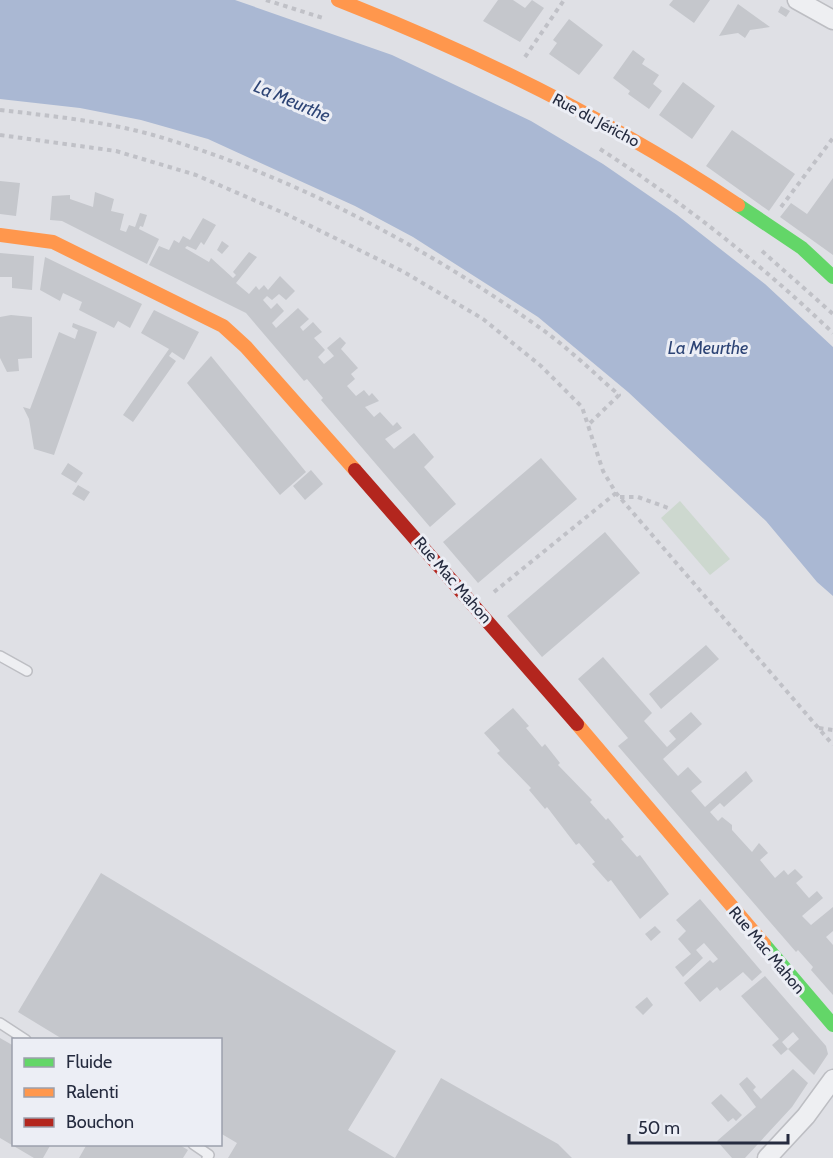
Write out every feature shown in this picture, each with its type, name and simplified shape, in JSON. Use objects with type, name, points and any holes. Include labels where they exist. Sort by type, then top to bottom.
[{"type":"street","name":"Rue du Jéricho","points":[[338,0],[386,18],[513,75],[686,168],[767,224],[833,277]]},
{"type":"street","points":[[797,0],[833,20]]},
{"type":"street","name":"Rue Mac Mahon","points":[[0,236],[53,242],[223,326],[246,347],[477,606],[833,1025]]},
{"type":"street","points":[[767,1158],[806,1116],[833,1079]]},
{"type":"lane","points":[[0,656],[27,671]]},
{"type":"lane","points":[[0,1023],[23,1038]]},
{"type":"lane","points":[[196,1146],[209,1155],[207,1158]]},
{"type":"path","points":[[266,0],[327,20]]},
{"type":"path","points":[[513,75],[564,0]]},
{"type":"path","points":[[0,110],[70,118],[152,135],[243,167],[375,227],[448,267],[545,331],[619,395],[589,424]]},
{"type":"path","points":[[0,135],[116,151],[196,175],[286,214],[404,272],[483,320],[542,366],[582,407],[603,471],[618,495],[833,745]]},
{"type":"path","points":[[767,224],[790,197],[833,138]]},
{"type":"path","points":[[597,147],[656,185],[774,277],[833,333]]},
{"type":"path","points":[[477,606],[618,495],[638,497],[671,508]]},
{"type":"path","points":[[818,728],[833,730]]},
{"type":"shaded area","points":[[680,501],[730,559],[710,575],[661,518]]},
{"type":"water","name":"La Meurthe","points":[[0,0],[235,0],[392,55],[531,121],[603,164],[677,215],[765,284],[833,347],[833,596],[817,582],[766,521],[628,392],[538,317],[413,237],[355,206],[208,139],[141,120],[80,108],[0,99]]},
{"type":"building","points":[[498,0],[513,0],[525,8],[532,0],[544,8],[520,42],[483,21]]},
{"type":"building","points":[[673,0],[710,0],[694,23],[669,5]]},
{"type":"building","points":[[738,4],[770,27],[750,30],[745,38],[738,33],[719,36]]},
{"type":"building","points":[[781,6],[790,11],[786,17],[778,12]]},
{"type":"building","points":[[569,19],[603,45],[579,75],[549,54],[557,43],[553,40]]},
{"type":"building","points":[[633,50],[645,59],[642,64],[659,75],[653,84],[662,91],[649,109],[628,94],[630,91],[613,78]]},
{"type":"building","points":[[683,82],[715,106],[692,139],[659,115]]},
{"type":"building","points":[[732,130],[795,174],[769,211],[706,166]]},
{"type":"building","points":[[833,178],[833,255],[780,217],[791,203],[807,214]]},
{"type":"building","points":[[0,181],[20,183],[16,216],[0,214]]},
{"type":"building","points":[[95,192],[114,199],[111,211],[124,214],[120,230],[126,232],[129,225],[135,227],[140,213],[147,215],[143,227],[140,226],[139,229],[159,239],[147,264],[62,221],[50,220],[52,196],[70,195],[70,199],[93,207]]},
{"type":"building","points":[[203,218],[216,225],[204,245],[201,242],[196,250],[187,246],[185,248],[209,262],[211,258],[233,278],[236,275],[233,272],[249,252],[257,257],[236,283],[249,294],[256,286],[259,290],[264,285],[268,290],[280,276],[295,291],[286,300],[279,294],[272,300],[267,296],[263,300],[271,309],[277,303],[284,311],[272,323],[276,328],[298,308],[309,319],[300,327],[303,331],[313,322],[322,332],[314,338],[325,350],[318,357],[324,364],[334,356],[327,348],[340,337],[346,343],[341,349],[358,368],[351,374],[355,379],[347,386],[356,396],[364,390],[369,396],[372,393],[379,401],[365,407],[374,417],[380,412],[393,426],[397,422],[402,428],[385,439],[394,449],[414,433],[434,457],[424,467],[456,504],[430,527],[321,400],[323,398],[307,379],[304,381],[246,313],[149,265],[159,246],[169,250],[174,240],[179,243],[183,236],[190,240]]},
{"type":"building","points":[[222,241],[229,246],[222,254],[217,250]]},
{"type":"building","points":[[0,253],[34,256],[32,290],[12,288],[12,277],[0,277]]},
{"type":"building","points":[[45,257],[142,304],[130,328],[118,321],[114,328],[79,310],[82,302],[63,293],[60,301],[40,290]]},
{"type":"building","points":[[154,310],[199,332],[184,360],[172,352],[169,356],[176,361],[133,422],[123,415],[169,349],[141,333]]},
{"type":"building","points":[[11,315],[32,317],[32,358],[18,359],[19,371],[7,372],[0,358],[0,317]]},
{"type":"building","points":[[73,323],[97,332],[54,455],[34,449],[29,419],[23,407],[30,409],[59,332],[75,339],[78,330],[72,327]]},
{"type":"building","points":[[211,356],[306,472],[280,495],[187,383]]},
{"type":"building","points":[[541,458],[577,499],[478,583],[443,542]]},
{"type":"building","points":[[68,463],[83,473],[76,483],[61,474]]},
{"type":"building","points":[[311,470],[323,484],[305,500],[293,486]]},
{"type":"building","points":[[78,485],[90,492],[84,501],[72,494]]},
{"type":"building","points":[[605,532],[640,573],[542,657],[507,616]]},
{"type":"building","points":[[706,645],[719,659],[661,709],[649,694]]},
{"type":"building","points":[[603,657],[652,713],[644,721],[667,747],[676,739],[669,731],[691,712],[702,724],[663,759],[678,776],[688,767],[702,782],[691,791],[705,807],[746,771],[753,781],[724,807],[720,803],[710,812],[718,821],[722,817],[732,825],[732,830],[752,852],[759,843],[768,853],[760,860],[775,878],[784,870],[788,875],[795,869],[803,877],[796,883],[809,898],[817,891],[823,898],[802,916],[811,925],[833,907],[833,931],[826,937],[833,945],[833,995],[811,970],[813,967],[798,950],[796,952],[618,746],[628,738],[578,679]]},
{"type":"building","points":[[513,708],[529,726],[526,728],[542,747],[545,744],[560,763],[558,765],[592,800],[590,802],[606,820],[608,818],[624,837],[621,839],[637,857],[640,855],[669,894],[640,919],[611,880],[608,882],[592,864],[595,862],[579,843],[576,845],[547,807],[545,809],[529,790],[531,788],[497,753],[500,751],[484,733]]},
{"type":"building","points":[[101,873],[396,1051],[348,1130],[395,1158],[228,1158],[237,1143],[222,1134],[222,1038],[61,1038],[18,1012]]},
{"type":"building","points":[[700,899],[762,972],[752,981],[743,972],[720,991],[717,987],[700,1002],[684,983],[710,960],[713,963],[718,959],[704,943],[696,950],[703,958],[683,977],[675,967],[691,954],[678,939],[686,931],[676,920]]},
{"type":"building","points":[[655,926],[661,932],[651,941],[645,934]]},
{"type":"building","points":[[765,976],[826,1046],[828,1054],[814,1075],[788,1049],[781,1055],[772,1045],[779,1039],[741,996]],"holes":[[[793,1032],[799,1039],[788,1049],[782,1042]]]},
{"type":"building","points":[[647,997],[653,1005],[643,1015],[635,1007]]},
{"type":"building","points":[[0,1038],[12,1045],[12,1145],[0,1138]]},
{"type":"building","points":[[793,1069],[808,1083],[792,1107],[745,1158],[732,1158],[717,1141],[756,1107],[739,1084],[747,1077],[756,1087],[753,1090],[761,1099]]},
{"type":"building","points":[[441,1078],[558,1144],[572,1158],[395,1158]]},
{"type":"building","points":[[721,1094],[742,1115],[736,1121],[733,1118],[728,1122],[711,1103]]},
{"type":"building","points":[[14,1146],[50,1146],[43,1158],[34,1158]]},
{"type":"building","points":[[86,1146],[181,1146],[188,1150],[183,1158],[79,1158]]},
{"type":"traffic: fast","points":[[738,205],[802,248],[833,277]]},
{"type":"traffic: fast","points":[[764,944],[833,1025]]},
{"type":"traffic: slow","points":[[338,0],[442,43],[544,92],[642,145],[738,205]]},
{"type":"traffic: slow","points":[[0,235],[53,242],[223,326],[246,347],[355,470]]},
{"type":"traffic: slow","points":[[577,724],[764,944]]},
{"type":"traffic: jam","points":[[355,470],[577,724]]}]
